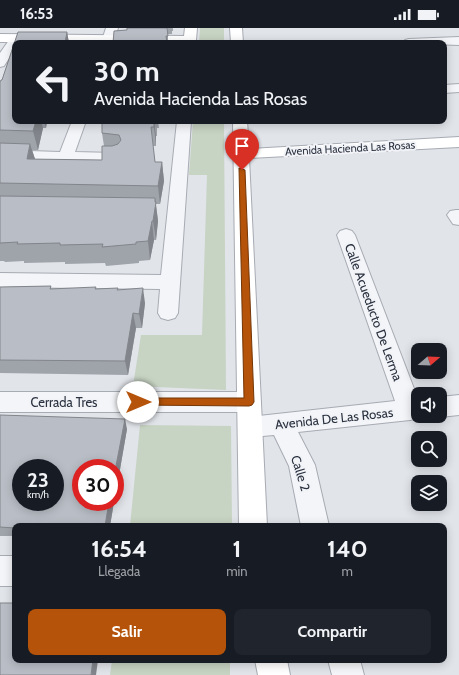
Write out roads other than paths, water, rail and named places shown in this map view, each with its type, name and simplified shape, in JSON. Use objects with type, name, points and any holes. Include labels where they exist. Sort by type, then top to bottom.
[{"type":"main road","points":[[236,28],[237,40]]},
{"type":"main road","points":[[0,38],[110,36],[191,37]]},
{"type":"main road","points":[[240,124],[253,523]]},
{"type":"main road","name":"Avenida Hacienda Las Rosas","points":[[241,154],[459,142]]},
{"type":"main road","points":[[272,663],[274,675]]},
{"type":"street","points":[[448,41],[459,47]]},
{"type":"street","points":[[0,63],[12,44]]},
{"type":"street","points":[[447,89],[459,88]]},
{"type":"street","points":[[66,156],[78,124]]},
{"type":"street","points":[[168,313],[171,282],[169,211],[184,124]]},
{"type":"street","points":[[0,155],[116,158]]},
{"type":"street","name":"Calle Acueducto De Lerma","points":[[346,236],[411,402]]},
{"type":"street","points":[[0,280],[171,282]]},
{"type":"street","name":"Cerrada Tres","points":[[0,402],[249,402]]},
{"type":"street","points":[[447,406],[459,405]]},
{"type":"street","name":"Avenida De Las Rosas","points":[[250,426],[411,410]]},
{"type":"street","name":"Calle 2","points":[[281,423],[302,465],[314,523]]},
{"type":"street","points":[[0,571],[12,571]]},
{"type":"street","points":[[345,663],[348,675]]}]
